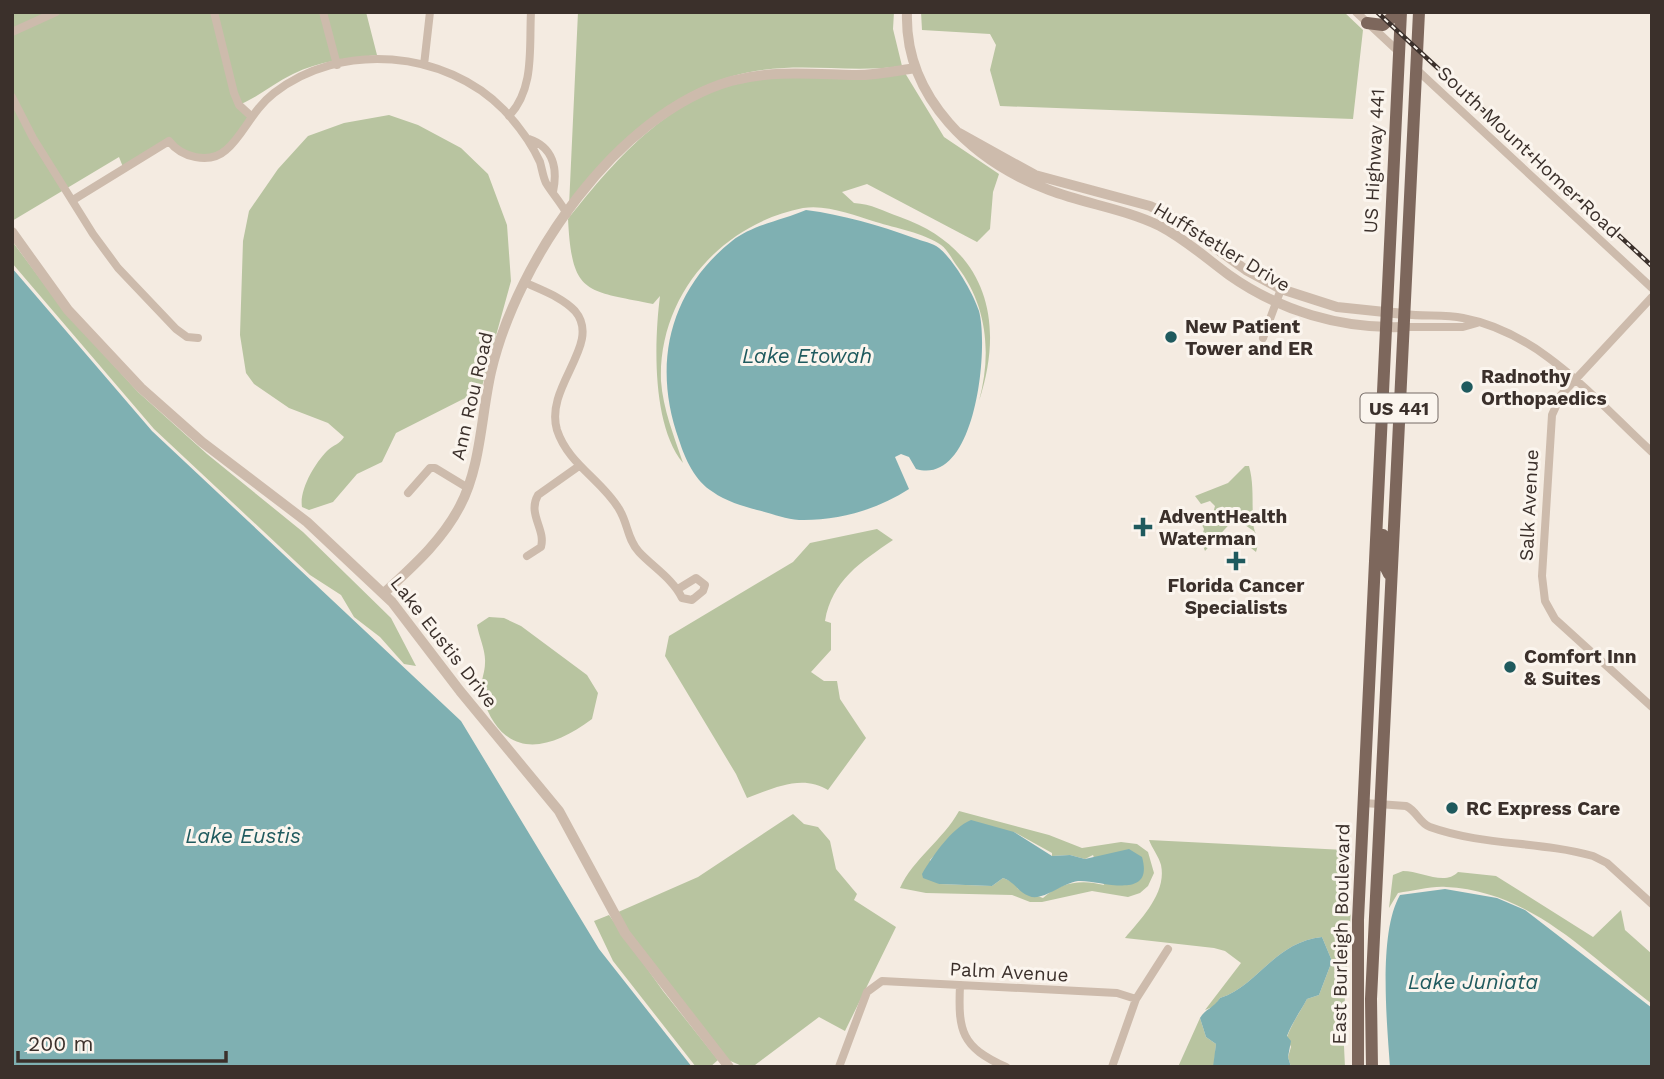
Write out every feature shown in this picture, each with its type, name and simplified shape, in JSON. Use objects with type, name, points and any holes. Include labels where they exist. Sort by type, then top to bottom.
[{"type":"main road","points":[[1367,23],[1383,26],[1399,12]]},
{"type":"main road","name":"US Highway 441","points":[[1386,313],[1399,12]]},
{"type":"main road","name":"US 441","points":[[1382,804],[1390,575],[1419,12]]},
{"type":"main road","points":[[1399,52],[1407,86],[1405,146],[1411,174]]},
{"type":"main road","name":"US 441","points":[[1364,803],[1386,313]]},
{"type":"main road","points":[[1379,452],[1385,462],[1382,560],[1390,575]]},
{"type":"main road","name":"East Burleigh Boulevard","points":[[1358,1067],[1357,958],[1364,803]]},
{"type":"main road","name":"East Burleigh Boulevard","points":[[1373,1067],[1371,999],[1382,804]]},
{"type":"street","points":[[12,32],[55,12]]},
{"type":"street","points":[[214,12],[234,93],[239,105],[251,116]]},
{"type":"street","points":[[323,12],[337,65]]},
{"type":"street","points":[[424,65],[430,12]]},
{"type":"street","points":[[509,116],[519,105],[528,84],[531,12]]},
{"type":"street","name":"Huffstetler Drive","points":[[907,12],[909,45],[915,68],[940,113],[964,142],[987,158],[1031,183],[1161,227],[1232,276],[1276,302],[1334,321],[1385,327],[1404,321]]},
{"type":"street","points":[[1356,12],[1399,52]]},
{"type":"street","points":[[73,200],[169,141],[186,155],[213,156],[225,152],[251,116],[291,82],[337,65],[367,59],[424,65],[444,71],[485,92],[529,139],[547,152],[556,168],[553,191]]},
{"type":"street","name":"Ann Rou Road","points":[[383,593],[443,533],[468,488],[497,350],[524,282],[567,214],[598,175],[642,130],[684,100],[710,88],[760,75],[785,72],[853,75],[915,68]]},
{"type":"street","name":"South Mount Homer Road","points":[[1416,69],[1652,288]]},
{"type":"street","points":[[12,97],[33,138],[93,234],[118,268],[176,329],[187,337],[198,338]]},
{"type":"street","name":"Huffstetler Drive","points":[[958,133],[1035,175],[1150,206],[1171,216],[1246,270],[1281,289],[1336,307],[1386,313],[1404,321]]},
{"type":"street","points":[[529,139],[546,182],[567,214]]},
{"type":"street","points":[[538,158],[547,152]]},
{"type":"street","name":"Lake Eustis Drive","points":[[12,232],[68,310],[141,388],[202,442],[307,522],[383,593],[559,811],[596,885],[625,933],[729,1067]]},
{"type":"street","points":[[524,282],[560,299],[581,320],[584,333],[578,354],[560,388],[554,414],[561,440],[579,466],[621,511],[628,538],[638,551],[678,589]]},
{"type":"street","points":[[1263,338],[1281,289]]},
{"type":"street","name":"Salk Avenue","points":[[1652,297],[1556,404],[1550,426],[1542,576],[1545,601],[1561,625],[1652,707]]},
{"type":"street","points":[[1404,321],[1463,327],[1477,323],[1502,330],[1535,346],[1652,452]]},
{"type":"street","points":[[527,556],[541,547],[543,540],[534,515],[538,495],[579,466]]},
{"type":"street","points":[[408,493],[430,468],[468,488]]},
{"type":"street","points":[[1364,803],[1409,807],[1420,821],[1432,828],[1498,842],[1593,856],[1607,863],[1652,904]]},
{"type":"street","points":[[1112,1067],[1136,999],[1168,949]]},
{"type":"street","name":"Palm Avenue","points":[[839,1067],[867,992],[880,982],[1117,993],[1136,999]]},
{"type":"street","points":[[960,985],[960,1022],[966,1040],[979,1054],[1006,1067]]},
{"type":"green space","points":[[12,12],[366,12],[377,55],[313,66],[241,104],[252,122],[231,145],[204,159],[168,143],[123,167],[119,157],[12,221]]},
{"type":"green space","points":[[578,12],[894,12],[893,29],[902,66],[872,69],[784,68],[747,72],[715,82],[687,95],[637,132],[569,206]]},
{"type":"green space","points":[[921,12],[1344,12],[1363,30],[1353,119],[1000,106],[990,70],[996,45],[990,34],[922,30]]},
{"type":"green space","points":[[905,73],[944,137],[999,174],[993,192],[990,229],[977,242],[867,184],[842,192],[854,203],[877,208],[929,230],[952,247],[969,267],[982,290],[988,315],[990,342],[987,371],[979,401],[986,347],[981,313],[967,281],[945,249],[918,234],[849,213],[803,208],[773,217],[746,230],[721,247],[700,269],[683,293],[670,320],[663,350],[661,381],[666,412],[683,463],[665,427],[661,406],[656,359],[660,296],[653,304],[612,296],[586,285],[573,262],[568,219],[628,150],[675,111],[702,96],[730,85],[778,76]]},
{"type":"green space","points":[[389,115],[418,125],[461,148],[488,174],[507,225],[511,281],[481,390],[396,433],[382,462],[357,474],[333,502],[309,510],[302,507],[302,500],[309,477],[322,456],[344,437],[328,423],[289,408],[254,384],[246,373],[240,335],[243,241],[249,211],[278,169],[308,136],[344,123]]},
{"type":"green space","points":[[12,241],[65,312],[138,392],[207,454],[303,532],[391,618],[416,666],[404,664],[380,637],[354,617],[341,595],[310,575],[154,429],[12,263]]},
{"type":"green space","points":[[1245,466],[1249,466],[1255,532],[1235,518],[1205,551],[1201,540],[1204,529],[1198,517],[1200,514],[1212,517],[1215,506],[1210,501],[1201,504],[1195,496],[1228,483]]},
{"type":"green space","points":[[877,529],[893,540],[859,564],[834,594],[825,621],[831,623],[831,650],[811,672],[824,681],[837,681],[840,699],[866,738],[828,790],[818,785],[798,783],[747,798],[736,774],[665,656],[669,636],[793,562],[810,543]]},
{"type":"green space","points":[[1255,532],[1258,543],[1256,552],[1246,544]]},
{"type":"green space","points":[[489,617],[504,618],[521,626],[587,675],[598,693],[592,719],[558,739],[542,743],[527,744],[513,740],[501,731],[490,716],[481,691],[485,658],[477,625]]},
{"type":"green space","points":[[959,811],[1049,835],[1082,848],[1121,842],[1137,844],[1148,852],[1154,873],[1148,886],[1140,893],[1128,897],[1092,891],[1030,902],[1012,895],[926,893],[900,888],[912,868]],"holes":[[[1014,832],[1052,853],[1052,856],[1070,855],[1085,859],[1093,855],[1104,885],[1072,883],[1057,888],[1043,898],[1018,889],[1015,883],[1003,878],[992,886],[939,884],[930,860],[951,837]]]},
{"type":"green space","points":[[793,814],[804,824],[818,827],[830,841],[836,869],[857,894],[854,900],[896,927],[845,1031],[819,1017],[755,1065],[742,1066],[728,1060],[669,987],[616,913],[698,877]]},
{"type":"green space","points":[[1149,840],[1345,850],[1343,884],[1351,910],[1343,1026],[1345,1067],[1291,1067],[1288,1057],[1291,1047],[1287,1037],[1291,1027],[1307,999],[1319,995],[1332,961],[1322,937],[1291,947],[1245,985],[1220,998],[1215,1006],[1205,1010],[1241,963],[1225,951],[1214,948],[1125,938],[1151,905],[1160,886],[1161,865]]},
{"type":"green space","points":[[1403,871],[1440,878],[1453,876],[1458,872],[1496,876],[1593,937],[1621,910],[1625,930],[1652,954],[1652,1004],[1557,929],[1505,900],[1477,891],[1434,887],[1398,893],[1389,908],[1393,875]]},
{"type":"green space","points":[[609,915],[663,991],[718,1060],[710,1067],[696,1067],[613,961],[594,921]]},
{"type":"green space","points":[[1200,1018],[1206,1037],[1216,1044],[1214,1066],[1178,1067]]},
{"type":"water","name":"Lake Etowah","points":[[806,210],[874,225],[939,248],[957,268],[979,311],[982,354],[974,411],[965,437],[953,457],[936,469],[916,469],[909,457],[901,454],[895,457],[909,489],[884,503],[856,513],[828,519],[799,520],[729,501],[707,487],[696,476],[684,455],[671,412],[667,357],[680,306],[693,283],[711,261],[740,235]]},
{"type":"water","name":"Lake Eustis","points":[[12,268],[152,431],[461,721],[599,949],[692,1067],[12,1067]]},
{"type":"water","points":[[971,820],[1014,832],[1052,856],[1070,855],[1085,859],[1129,849],[1142,857],[1144,871],[1140,880],[1133,884],[1122,886],[1078,881],[1034,897],[1025,894],[1003,878],[992,886],[939,884],[923,878],[922,874],[944,843],[957,829]]},
{"type":"water","name":"Lake Juniata","points":[[1445,889],[1497,898],[1525,910],[1652,1008],[1652,1067],[1390,1067],[1386,955],[1393,911],[1400,895]]},
{"type":"water","points":[[1322,937],[1332,961],[1319,995],[1307,999],[1287,1036],[1291,1041],[1288,1057],[1291,1067],[1213,1067],[1216,1044],[1206,1037],[1200,1018],[1202,1015],[1220,998],[1245,985],[1291,947]]},
{"type":"railway","points":[[1377,12],[1652,266]]},
{"type":"place","name":"New Patient Tower and ER","points":[[1171,337]]},
{"type":"place","name":"Radnothy Orthopaedics","points":[[1467,387]]},
{"type":"place","name":"AdventHealth Waterman","points":[[1143,527]]},
{"type":"place","name":"Florida Cancer Specialists","points":[[1236,561]]},
{"type":"place","name":"Comfort Inn & Suites","points":[[1510,667]]},
{"type":"place","name":"RC Express Care","points":[[1452,808]]}]
